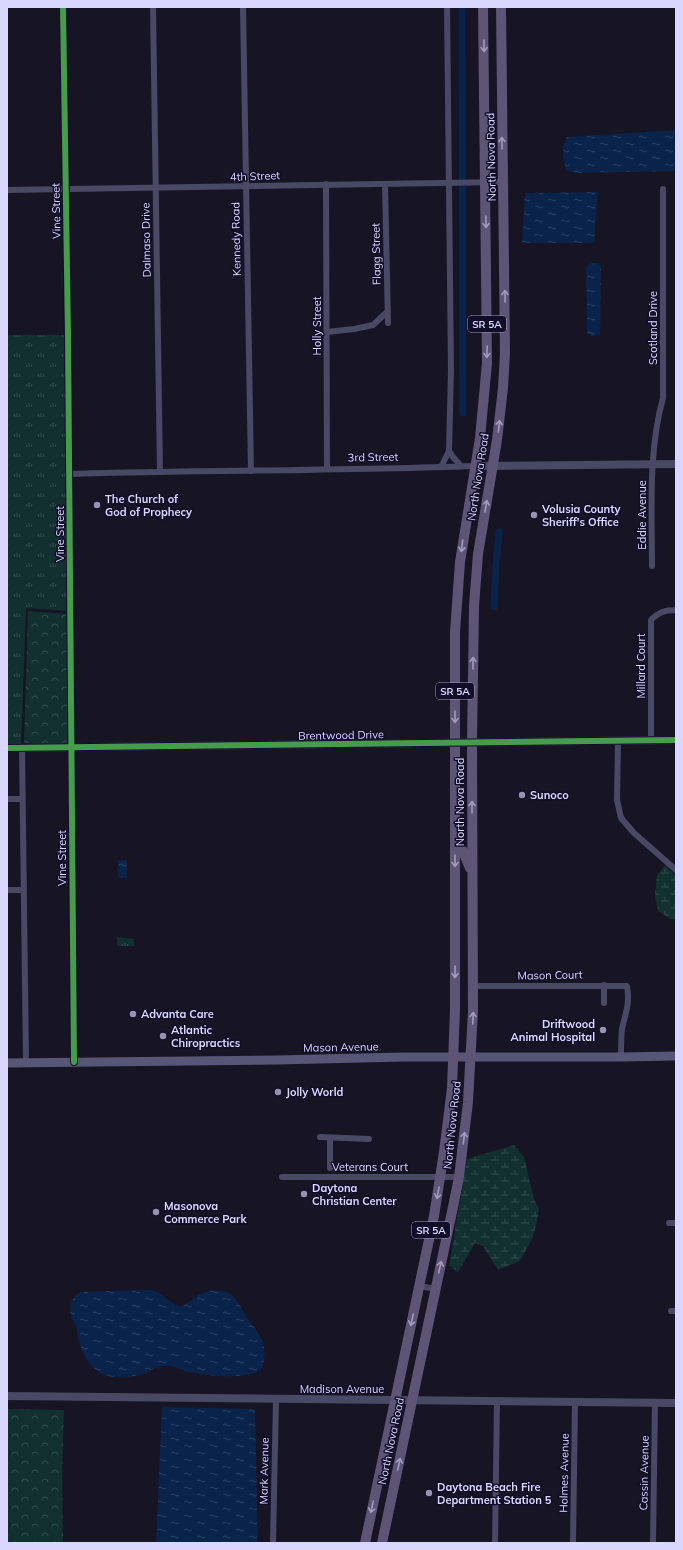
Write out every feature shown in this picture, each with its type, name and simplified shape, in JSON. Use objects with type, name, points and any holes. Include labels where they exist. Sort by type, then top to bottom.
[{"type":"main road","name":"North Nova Road","points":[[365,1543],[441,1177],[454,1057],[455,655],[458,589],[464,529],[483,410],[487,355],[481,183],[483,7]]},
{"type":"main road","name":"North Nova Road","points":[[382,1543],[436,1289],[458,1177],[468,1102],[473,986],[473,637],[476,576],[482,527],[493,465],[501,403],[504,362],[505,312],[501,7]]},
{"type":"main road","points":[[455,843],[463,851],[473,874]]},
{"type":"main road","name":"Mason Avenue","points":[[7,1063],[454,1057],[676,1056]]},
{"type":"street","name":"Vine Street","points":[[63,7],[72,747],[74,1062]]},
{"type":"street","name":"Dalmaso Drive","points":[[152,7],[160,472]]},
{"type":"street","name":"Kennedy Road","points":[[243,7],[251,471]]},
{"type":"street","points":[[441,467],[449,451],[451,370],[447,7]]},
{"type":"street","name":"4th Street","points":[[7,190],[503,182]]},
{"type":"street","name":"Holly Street","points":[[326,184],[327,468]]},
{"type":"street","name":"Flagg Street","points":[[384,184],[388,323]]},
{"type":"street","name":"Scotland Drive","points":[[652,465],[657,420],[663,398],[662,189]]},
{"type":"street","points":[[327,332],[373,325],[387,312]]},
{"type":"street","points":[[449,451],[453,458],[461,466]]},
{"type":"street","name":"3rd Street","points":[[69,474],[493,465],[676,464]]},
{"type":"street","name":"Eddie Avenue","points":[[652,465],[652,566]]},
{"type":"street","name":"Millard Court","points":[[651,740],[651,620],[664,610],[676,610]]},
{"type":"street","name":"Brentwood Drive","points":[[7,748],[455,744],[676,740]]},
{"type":"street","points":[[618,741],[616,800],[620,818],[634,833],[676,870]]},
{"type":"street","points":[[22,747],[26,1062]]},
{"type":"street","points":[[7,799],[22,799]]},
{"type":"street","points":[[7,890],[23,890]]},
{"type":"street","points":[[604,985],[604,1004]]},
{"type":"street","name":"Mason Court","points":[[473,986],[627,986],[629,997],[627,1014],[622,1030],[621,1057]]},
{"type":"street","points":[[320,1137],[369,1139]]},
{"type":"street","points":[[330,1138],[330,1168]]},
{"type":"street","name":"Veterans Court","points":[[282,1177],[458,1177]]},
{"type":"street","points":[[669,1223],[676,1223]]},
{"type":"street","points":[[419,1286],[436,1289]]},
{"type":"street","name":"Madison Avenue","points":[[7,1396],[676,1403]]},
{"type":"street","name":"Mark Avenue","points":[[273,1543],[276,1399]]},
{"type":"street","points":[[496,1543],[497,1402]]},
{"type":"street","name":"Holmes Avenue","points":[[573,1543],[575,1403]]},
{"type":"street","name":"Cassin Avenue","points":[[653,1543],[655,1403]]},
{"type":"green space","points":[[7,335],[68,335],[70,611],[26,608],[21,747],[7,748]]},
{"type":"green space","points":[[28,611],[67,614],[67,743],[24,743]]},
{"type":"green space","points":[[665,865],[676,876],[676,918],[672,920],[658,911],[655,896],[657,875]]},
{"type":"green space","points":[[117,937],[134,939],[134,946],[117,946]]},
{"type":"green space","points":[[514,1145],[524,1157],[534,1199],[539,1209],[533,1237],[520,1261],[498,1270],[483,1246],[475,1243],[458,1272],[449,1266],[467,1159]]},
{"type":"green space","points":[[7,1409],[64,1410],[62,1473],[63,1543],[7,1543]]},
{"type":"water","points":[[676,130],[676,171],[575,173],[566,170],[563,153],[567,137]]},
{"type":"water","points":[[598,192],[594,243],[522,243],[525,193]]},
{"type":"water","points":[[599,263],[601,267],[600,335],[592,336],[587,334],[586,268],[588,264]]},
{"type":"water","points":[[118,860],[127,860],[127,878],[118,878]]},
{"type":"water","points":[[215,1290],[230,1294],[237,1300],[260,1336],[264,1346],[264,1363],[261,1369],[246,1375],[215,1376],[188,1372],[175,1367],[164,1366],[132,1376],[113,1377],[103,1374],[93,1368],[81,1347],[77,1329],[71,1317],[70,1305],[73,1299],[80,1292],[156,1291],[173,1304],[181,1307],[204,1292]]},
{"type":"water","points":[[162,1407],[255,1409],[258,1543],[156,1543]]},
{"type":"waterway","points":[[462,7],[463,413]]},
{"type":"waterway","points":[[494,607],[499,532]]},
{"type":"cycle path","points":[[63,7],[68,335],[74,1062]]},
{"type":"cycle path","points":[[7,748],[676,740]]},
{"type":"place","name":"The Church of God of Prophecy","points":[[97,505]]},
{"type":"place","name":"Volusia County Sheriff's Office","points":[[534,515]]},
{"type":"place","name":"Sunoco","points":[[522,795]]},
{"type":"place","name":"Advanta Care","points":[[133,1014]]},
{"type":"place","name":"Driftwood Animal Hospital","points":[[603,1030]]},
{"type":"place","name":"Atlantic Chiropractics","points":[[163,1036]]},
{"type":"place","name":"Jolly World","points":[[278,1092]]},
{"type":"place","name":"Daytona Christian Center","points":[[304,1194]]},
{"type":"place","name":"Masonova Commerce Park","points":[[156,1212]]},
{"type":"place","name":"Daytona Beach Fire Department Station 5","points":[[429,1493]]}]
